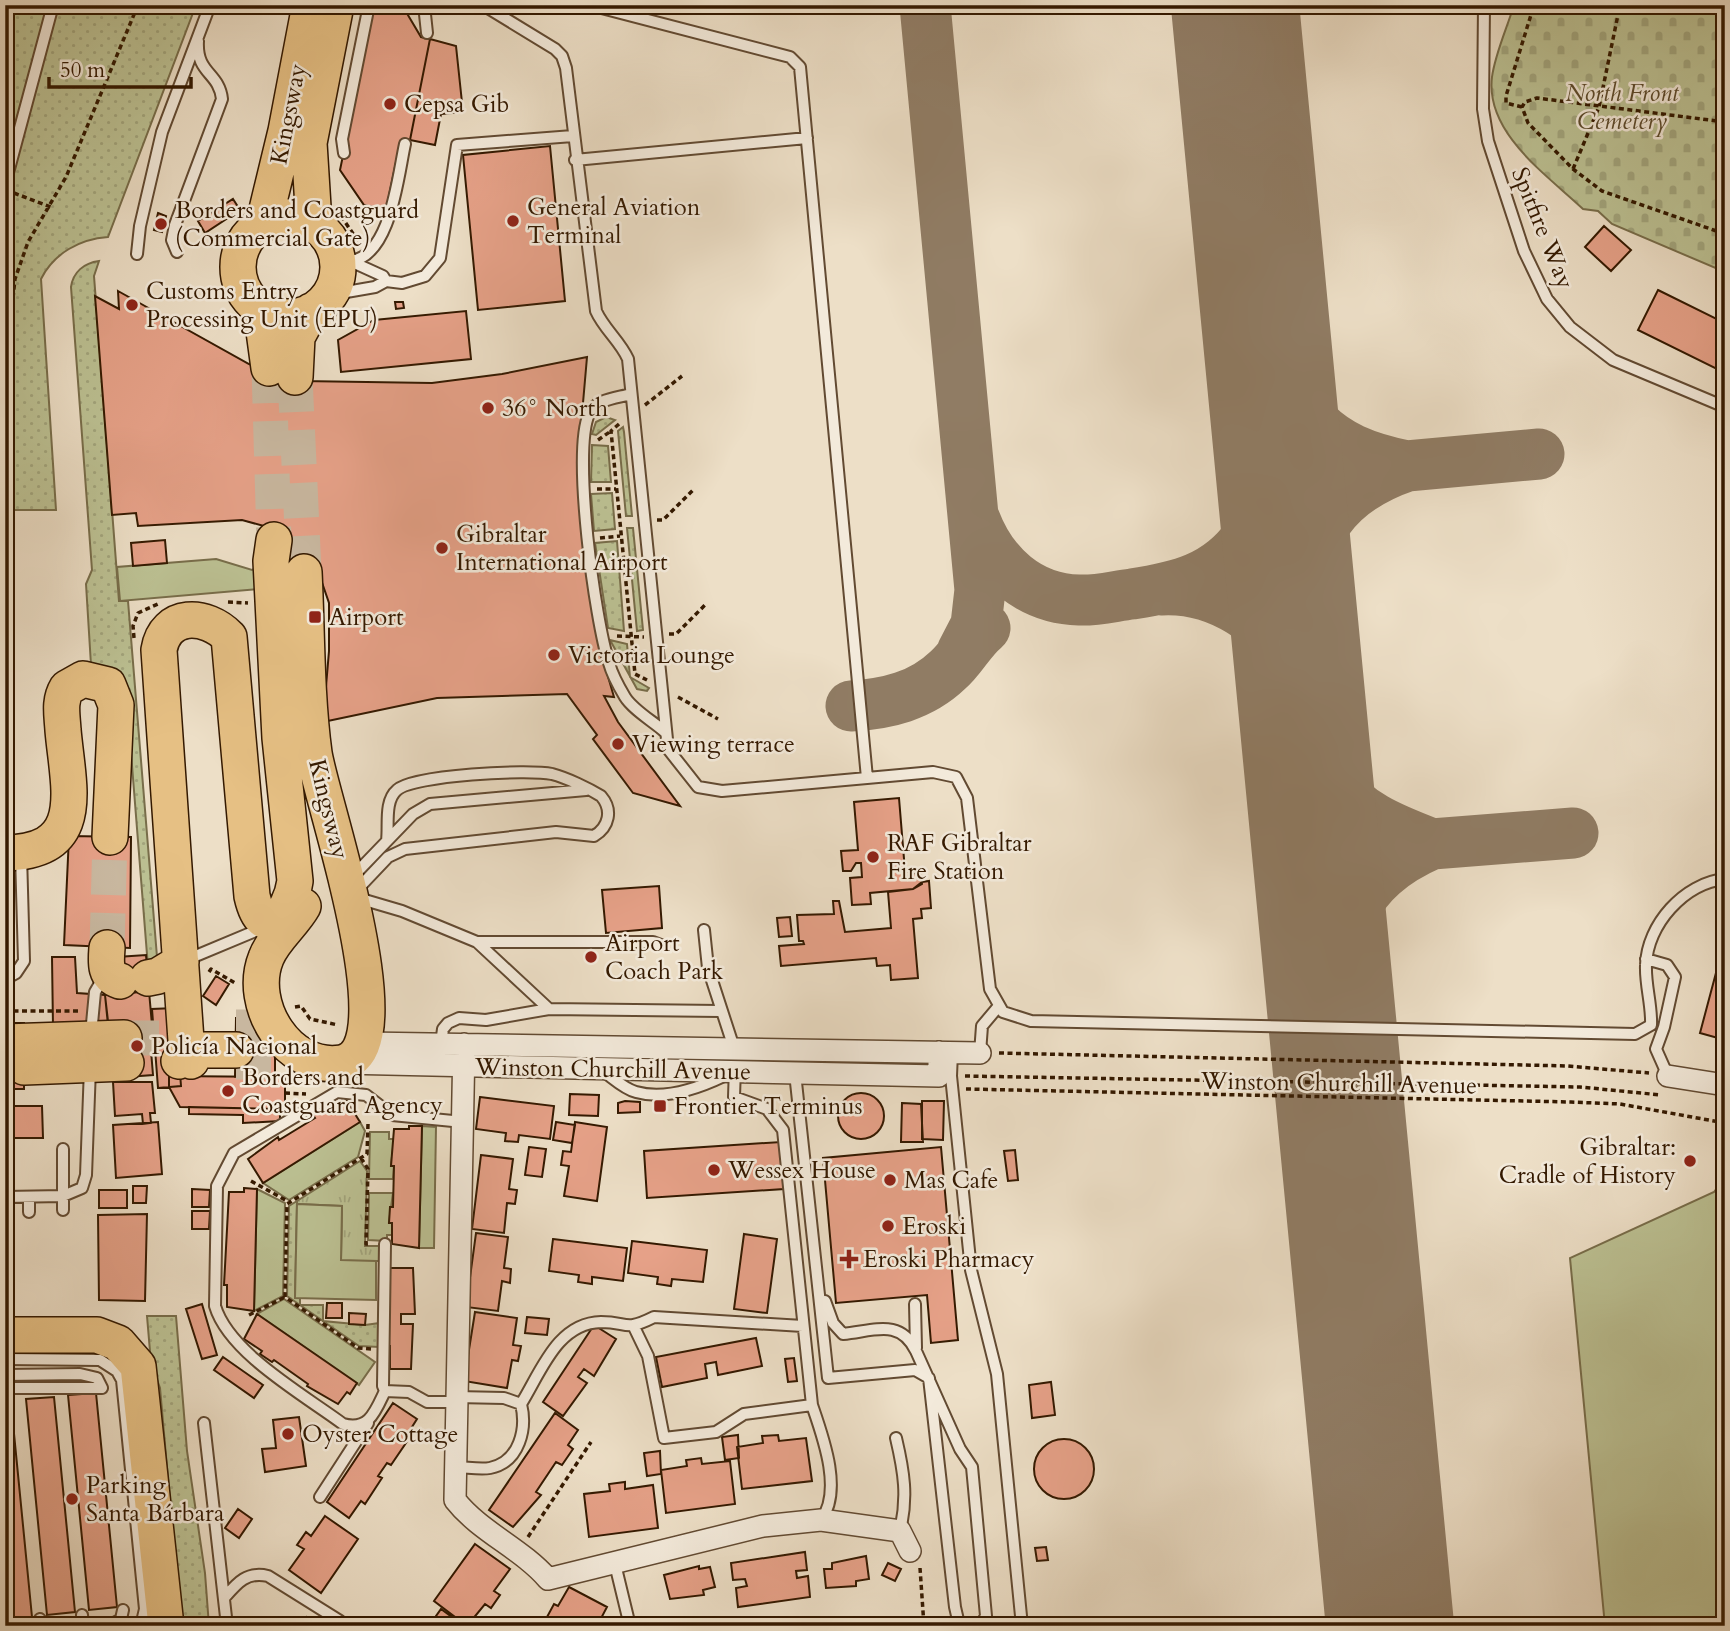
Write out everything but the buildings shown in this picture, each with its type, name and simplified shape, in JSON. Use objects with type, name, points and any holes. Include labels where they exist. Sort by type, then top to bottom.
[{"type":"highway","name":"Kingsway","points":[[264,222],[286,131],[310,5]]},
{"type":"highway","name":"Kingsway","points":[[314,223],[309,143],[336,5]]},
{"type":"highway","points":[[281,217],[298,217],[314,223],[343,255],[338,274],[297,337],[282,373],[261,309],[244,290],[239,260],[251,233],[264,222],[281,217]]},
{"type":"highway","points":[[261,309],[286,317],[321,303]]},
{"type":"highway","name":"Kingsway","points":[[276,920],[285,914],[291,903],[295,881],[280,738],[271,561],[274,540],[281,562],[295,778],[311,872],[310,894],[267,956],[261,992],[281,1051]]},
{"type":"highway","name":"Kingsway","points":[[281,1051],[362,958],[347,881],[315,756],[304,572]]},
{"type":"highway","points":[[184,1044],[181,962],[159,650],[161,636],[169,626],[182,621],[209,623],[229,637],[252,896],[260,916],[276,920]]},
{"type":"highway","points":[[13,853],[41,849],[62,832],[67,822],[69,799],[61,704],[67,688],[83,680],[108,685],[116,705],[110,837]]},
{"type":"highway","points":[[120,969],[158,976],[181,962]]},
{"type":"highway","points":[[184,1044],[197,1027],[281,1051]]},
{"type":"highway","points":[[15,1054],[105,1043]]},
{"type":"highway","name":"Winston Churchill Avenue","points":[[184,1044],[281,1051]]},
{"type":"highway","points":[[5,1335],[97,1335],[118,1343],[138,1366],[166,1626]]},
{"type":"street","name":"Winston Churchill Avenue","points":[[281,1051],[464,1044],[988,1053]]},
{"type":"street","points":[[464,1044],[455,1500],[466,1514],[519,1551],[548,1579],[763,1525],[821,1520],[900,1531],[910,1551]]},
{"type":"street","name":"Winston Churchill Avenue","points":[[281,1051],[464,1066],[939,1076],[945,1052]]},
{"type":"street","points":[[1669,1086],[1725,1085]]},
{"type":"lane","points":[[5,186],[53,5]]},
{"type":"lane","points":[[138,254],[152,167],[210,5]]},
{"type":"lane","points":[[344,153],[342,139],[349,115],[354,77],[360,61],[369,5]]},
{"type":"lane","points":[[424,5],[428,33]]},
{"type":"lane","points":[[483,5],[562,55],[596,311],[602,323],[623,347],[628,359],[668,749],[698,787],[722,791],[933,772],[956,777],[967,798],[990,989],[998,1007],[1011,1017],[1031,1021],[1626,1035],[1647,1029],[1651,1019],[1646,959],[1655,933],[1675,905],[1699,886],[1725,879]]},
{"type":"lane","points":[[590,5],[790,57],[800,67],[867,778]]},
{"type":"lane","name":"Spitfire Way","points":[[1484,5],[1483,98],[1488,141],[1524,251],[1547,299],[1570,327],[1613,360],[1725,407]]},
{"type":"lane","points":[[177,252],[172,240],[175,225],[222,99],[221,89],[198,59],[199,35]]},
{"type":"lane","points":[[354,77],[356,91]]},
{"type":"lane","points":[[321,303],[348,289],[375,287],[386,281],[401,283],[425,276],[440,258],[457,145],[573,136]]},
{"type":"lane","points":[[575,160],[807,138]]},
{"type":"lane","points":[[343,255],[369,253],[381,235],[405,144]]},
{"type":"lane","points":[[394,171],[396,185]]},
{"type":"lane","points":[[343,255],[383,275],[386,281]]},
{"type":"lane","points":[[631,394],[598,403],[589,413],[584,490],[587,539],[601,634],[609,665],[627,700],[665,732]]},
{"type":"lane","points":[[347,881],[387,856],[405,849],[556,832],[594,836],[605,826],[608,808],[601,796],[565,779],[542,772],[466,775],[412,783],[395,790],[391,798],[387,841]]},
{"type":"lane","points":[[347,881],[413,814],[430,804],[586,790]]},
{"type":"lane","points":[[5,979],[16,974],[24,961],[13,853]]},
{"type":"lane","points":[[347,881],[402,911],[477,942],[548,1009]]},
{"type":"lane","points":[[181,962],[262,929],[276,920]]},
{"type":"lane","points":[[704,930],[708,968],[720,1011],[735,1049],[734,1097],[767,1109],[783,1130],[812,1405],[821,1433],[830,1490],[830,1508],[821,1520]]},
{"type":"lane","points":[[477,942],[653,942],[661,945]]},
{"type":"lane","points":[[1646,959],[1667,965],[1675,977],[1668,1015],[1656,1049],[1669,1086]]},
{"type":"lane","points":[[5,1197],[63,1196],[76,1192],[85,1181],[105,1043],[95,992],[120,969]]},
{"type":"lane","points":[[988,1053],[982,1026],[998,1007]]},
{"type":"lane","points":[[441,1044],[443,1030],[453,1020],[486,1020],[548,1009],[720,1011]]},
{"type":"lane","points":[[945,1052],[953,1088],[971,1270],[997,1374],[1022,1626]]},
{"type":"lane","points":[[795,1073],[828,1378],[906,1371],[922,1372],[929,1378],[955,1607],[958,1620],[963,1626]]},
{"type":"lane","points":[[368,1423],[357,1428],[343,1424],[234,1343],[219,1319],[215,1306],[217,1186],[234,1153],[337,1092],[366,1095],[392,1115],[463,1122]]},
{"type":"lane","points":[[63,1149],[63,1210]]},
{"type":"lane","points":[[29,1197],[29,1212]]},
{"type":"lane","points":[[320,1497],[368,1423],[385,1391],[384,1244]]},
{"type":"lane","points":[[818,1279],[830,1316],[843,1334]]},
{"type":"lane","points":[[906,1371],[914,1366],[915,1304]]},
{"type":"lane","points":[[456,1467],[492,1468],[509,1456],[521,1441],[526,1423],[521,1404],[561,1338],[583,1324],[603,1322],[634,1327],[654,1317],[803,1326]]},
{"type":"lane","points":[[634,1327],[648,1356],[664,1438],[716,1432],[744,1414],[812,1405]]},
{"type":"lane","points":[[825,1349],[829,1340],[843,1334],[896,1328],[908,1335],[973,1474],[986,1616],[980,1626]]},
{"type":"lane","points":[[5,1359],[100,1360],[117,1371],[122,1380],[145,1609],[141,1626]]},
{"type":"lane","points":[[5,1375],[80,1374],[97,1378],[102,1388],[5,1388]]},
{"type":"lane","points":[[385,1391],[409,1392],[428,1402],[504,1398],[521,1404]]},
{"type":"lane","points":[[204,1423],[227,1626]]},
{"type":"lane","points":[[896,1438],[906,1480],[906,1505],[900,1531]]},
{"type":"lane","points":[[615,1564],[630,1626]]},
{"type":"lane","points":[[225,1597],[246,1576],[268,1576],[340,1622]]},
{"type":"lane","points":[[83,1622],[114,1623],[121,1619],[123,1610]]},
{"type":"path","points":[[5,374],[15,279],[28,242],[51,207],[138,5]]},
{"type":"path","points":[[1522,107],[1506,103],[1506,96],[1534,5]]},
{"type":"path","points":[[1573,169],[1599,107],[1620,5]]},
{"type":"path","points":[[1522,107],[1525,102],[1537,98],[1725,122]]},
{"type":"path","points":[[1522,107],[1528,123],[1573,169],[1602,191],[1725,234]]},
{"type":"path","points":[[5,186],[51,207]]},
{"type":"path","points":[[587,539],[621,536]]},
{"type":"path","points":[[5,1011],[105,1043]]},
{"type":"path","name":"Winston Churchill Avenue","points":[[988,1053],[1568,1066],[1669,1086]]},
{"type":"path","name":"Winston Churchill Avenue","points":[[951,1076],[1568,1087],[1669,1086]]},
{"type":"path","points":[[953,1088],[1620,1104],[1725,1123]]},
{"type":"path","points":[[289,1203],[367,1154],[368,1124]]},
{"type":"path","points":[[360,1158],[368,1170],[366,1244],[384,1244]]},
{"type":"path","points":[[251,1181],[289,1203]]},
{"type":"path","points":[[285,1297],[289,1203]]},
{"type":"path","points":[[249,1315],[285,1297]]},
{"type":"path","points":[[285,1297],[358,1348],[383,1349]]},
{"type":"path","points":[[519,1551],[591,1442]]},
{"type":"path","points":[[910,1551],[920,1568],[924,1626]]},
{"type":"green space","points":[[5,5],[196,5],[108,237],[78,244],[69,249],[53,262],[41,279],[56,510],[5,510]]},
{"type":"green space","name":"North Front Cemetery","points":[[1514,5],[1725,5],[1725,272],[1612,224],[1598,211],[1583,209],[1521,151],[1498,116],[1492,97],[1492,77],[1498,50]]},
{"type":"green space","points":[[99,261],[94,276],[119,601],[128,601],[157,957],[148,967],[128,715],[91,665],[86,584],[92,570],[71,287],[80,269]]},
{"type":"green space","points":[[606,417],[615,420],[596,435],[592,434],[596,422]]},
{"type":"green space","points":[[623,427],[632,516],[626,516],[618,431]]},
{"type":"green space","points":[[592,445],[608,446],[611,482],[591,482]]},
{"type":"green space","points":[[612,493],[615,529],[594,531],[591,494]]},
{"type":"green space","points":[[627,528],[633,528],[643,630],[637,631]]},
{"type":"green space","points":[[617,541],[624,631],[608,628],[595,543]]},
{"type":"green space","points":[[216,559],[252,570],[261,564],[258,589],[120,601],[117,567]]},
{"type":"green space","points":[[610,640],[627,644],[630,676]]},
{"type":"green space","points":[[631,677],[649,688],[647,691],[637,689]]},
{"type":"green space","points":[[360,1122],[365,1131],[358,1157],[289,1200],[263,1183]]},
{"type":"green space","points":[[422,1126],[436,1127],[434,1248],[419,1248]]},
{"type":"green space","points":[[370,1132],[389,1132],[389,1139],[394,1139],[391,1165],[394,1166],[393,1179],[369,1179]]},
{"type":"green space","points":[[360,1161],[367,1171],[365,1246],[381,1246],[380,1261],[341,1261],[342,1206],[297,1204],[297,1201]]},
{"type":"green space","points":[[1725,1177],[1725,1626],[1605,1626],[1570,1258],[1714,1192]]},
{"type":"green space","points":[[257,1189],[285,1203],[283,1296],[254,1311]]},
{"type":"green space","points":[[369,1193],[393,1193],[389,1222],[392,1223],[392,1235],[387,1235],[387,1241],[368,1240]]},
{"type":"green space","points":[[297,1201],[295,1298],[300,1298],[300,1305],[323,1305],[323,1321],[287,1296],[289,1206]]},
{"type":"green space","points":[[297,1204],[342,1206],[341,1260],[376,1261],[376,1300],[295,1298]]},
{"type":"green space","points":[[284,1299],[375,1362],[359,1385],[257,1314]]},
{"type":"green space","points":[[147,1316],[176,1316],[187,1451],[205,1573],[209,1626],[181,1626],[160,1388],[151,1363]]},
{"type":"green space","points":[[323,1321],[365,1325],[380,1323],[379,1347],[359,1346]]},
{"type":"taxiway","points":[[925,5],[980,590],[976,625],[962,652]]},
{"type":"taxiway","points":[[1267,337],[1290,388],[1316,424],[1353,450],[1407,466],[1359,489],[1342,503],[1328,520],[1308,560],[1293,610]]},
{"type":"taxiway","points":[[975,520],[982,536],[1002,565],[1029,586],[1044,593],[1061,598],[1092,600],[1181,584],[1223,562],[1236,551],[1255,523],[1262,509],[1269,480],[1274,419]]},
{"type":"taxiway","points":[[1407,466],[1539,454]]},
{"type":"taxiway","points":[[1161,590],[1202,594],[1240,611],[1257,623],[1284,654],[1293,673],[1308,735],[1323,765],[1341,791],[1351,802],[1376,819],[1432,844],[1404,858],[1383,874],[1366,892],[1354,911],[1339,957],[1332,1013]]},
{"type":"taxiway","points":[[851,706],[890,701],[927,686],[953,665],[985,628]]},
{"type":"taxiway","points":[[1432,844],[1573,833]]},
{"type":"runway","points":[[1235,5],[1390,1626]]},
{"type":"tunnel","points":[[269,368],[274,540]]},
{"type":"tunnel","points":[[295,377],[304,572]]},
{"type":"tunnel","points":[[107,948],[110,837]]},
{"type":"tunnel","points":[[236,1027],[266,1027]]},
{"type":"tunnel","points":[[124,1038],[178,1038]]},
{"type":"tunnel","points":[[236,1062],[275,1062]]},
{"type":"place","name":"Cepsa Gib","points":[[390,104]]},
{"type":"place","name":"General Aviation Terminal","points":[[513,221]]},
{"type":"place","name":"Borders and Coastguard (Commercial Gate)","points":[[161,224]]},
{"type":"place","name":"Customs Entry Processing Unit (EPU)","points":[[132,305]]},
{"type":"place","name":"36° North","points":[[488,408]]},
{"type":"place","name":"Gibraltar International Airport","points":[[442,548]]},
{"type":"place","name":"Airport","points":[[315,617]]},
{"type":"place","name":"Victoria Lounge","points":[[554,655]]},
{"type":"place","name":"Viewing terrace","points":[[618,744]]},
{"type":"place","name":"RAF Gibraltar Fire Station","points":[[873,857]]},
{"type":"place","name":"Airport Coach Park","points":[[591,957]]},
{"type":"place","name":"Policía Nacional","points":[[137,1046]]},
{"type":"place","name":"Borders and Coastguard Agency","points":[[228,1091]]},
{"type":"place","name":"Frontier Terminus","points":[[660,1106]]},
{"type":"place","name":"Gibraltar: Cradle of History","points":[[1690,1161]]},
{"type":"place","name":"Wessex House","points":[[714,1170]]},
{"type":"place","name":"Mas Cafe","points":[[890,1180]]},
{"type":"place","name":"Eroski","points":[[888,1226]]},
{"type":"place","name":"Eroski Pharmacy","points":[[849,1259]]},
{"type":"place","name":"Oyster Cottage","points":[[288,1434]]},
{"type":"place","name":"Parking Santa Bárbara","points":[[72,1499]]}]
